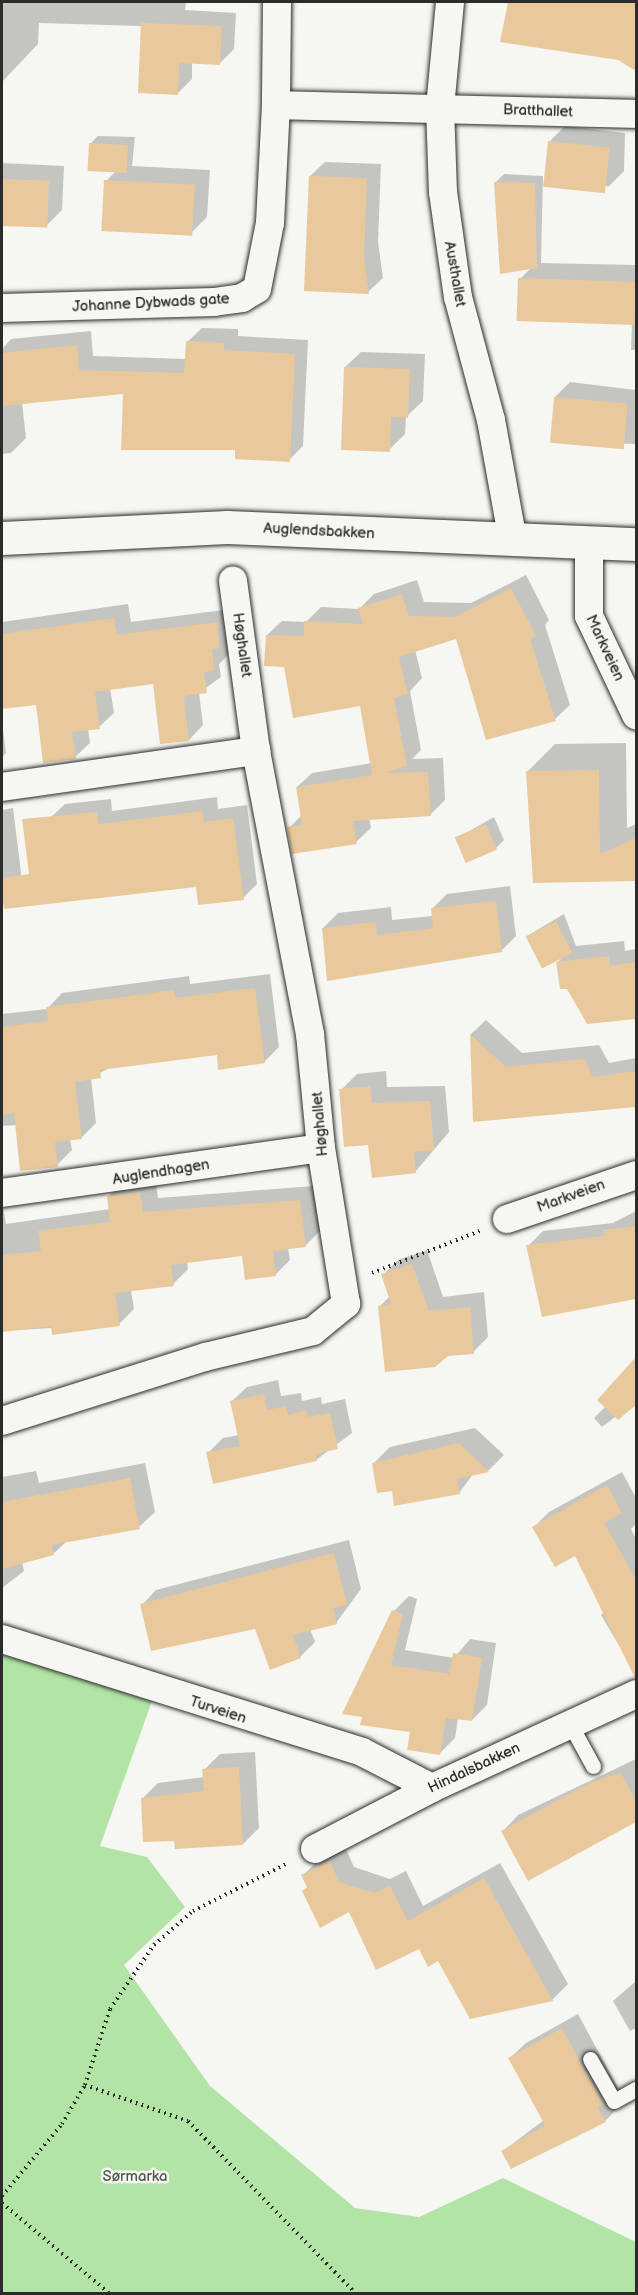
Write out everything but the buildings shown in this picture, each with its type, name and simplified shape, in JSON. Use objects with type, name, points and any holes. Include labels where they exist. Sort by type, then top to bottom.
[{"type":"street","name":"Johanne Dybwads gate","points":[[2,308],[214,302],[242,298],[257,289],[270,223],[276,105],[277,2]]},
{"type":"street","name":"Austhallet","points":[[450,2],[440,107],[442,192],[458,297],[491,420],[513,541]]},
{"type":"street","points":[[276,105],[440,107]]},
{"type":"street","name":"Bratthallet","points":[[440,107],[636,114]]},
{"type":"street","name":"Auglendsbakken","points":[[2,538],[227,527],[513,541],[636,544]]},
{"type":"street","name":"Markveien","points":[[589,544],[589,616],[636,715]]},
{"type":"street","name":"Høghallet","points":[[2,1421],[205,1358],[313,1331],[346,1304],[346,1282],[321,1148],[310,1034],[256,751],[233,581]]},
{"type":"street","points":[[2,786],[256,751]]},
{"type":"street","name":"Auglendhagen","points":[[2,1192],[321,1148]]},
{"type":"street","name":"Markveien","points":[[507,1219],[636,1175]]},
{"type":"street","name":"Turveien","points":[[2,1640],[362,1752],[432,1788]]},
{"type":"street","name":"Hindalsbakken","points":[[315,1849],[432,1788],[636,1694]]},
{"type":"lane","points":[[570,1724],[593,1766]]},
{"type":"lane","points":[[590,2059],[614,2101],[636,2089]]},
{"type":"path","points":[[346,1282],[507,1219]]},
{"type":"path","points":[[2,2196],[62,2124],[85,2085],[110,2009],[154,1946],[193,1911],[315,1849]]},
{"type":"path","points":[[85,2085],[188,2121],[356,2294]]},
{"type":"path","points":[[2,2203],[110,2294]]},
{"type":"green space","name":"Sørmarka","points":[[2,1654],[152,1701],[100,1846],[147,1857],[185,1907],[124,1965],[210,2086],[355,2208],[419,2217],[503,2178],[636,2242],[636,2293],[2,2293]]}]
